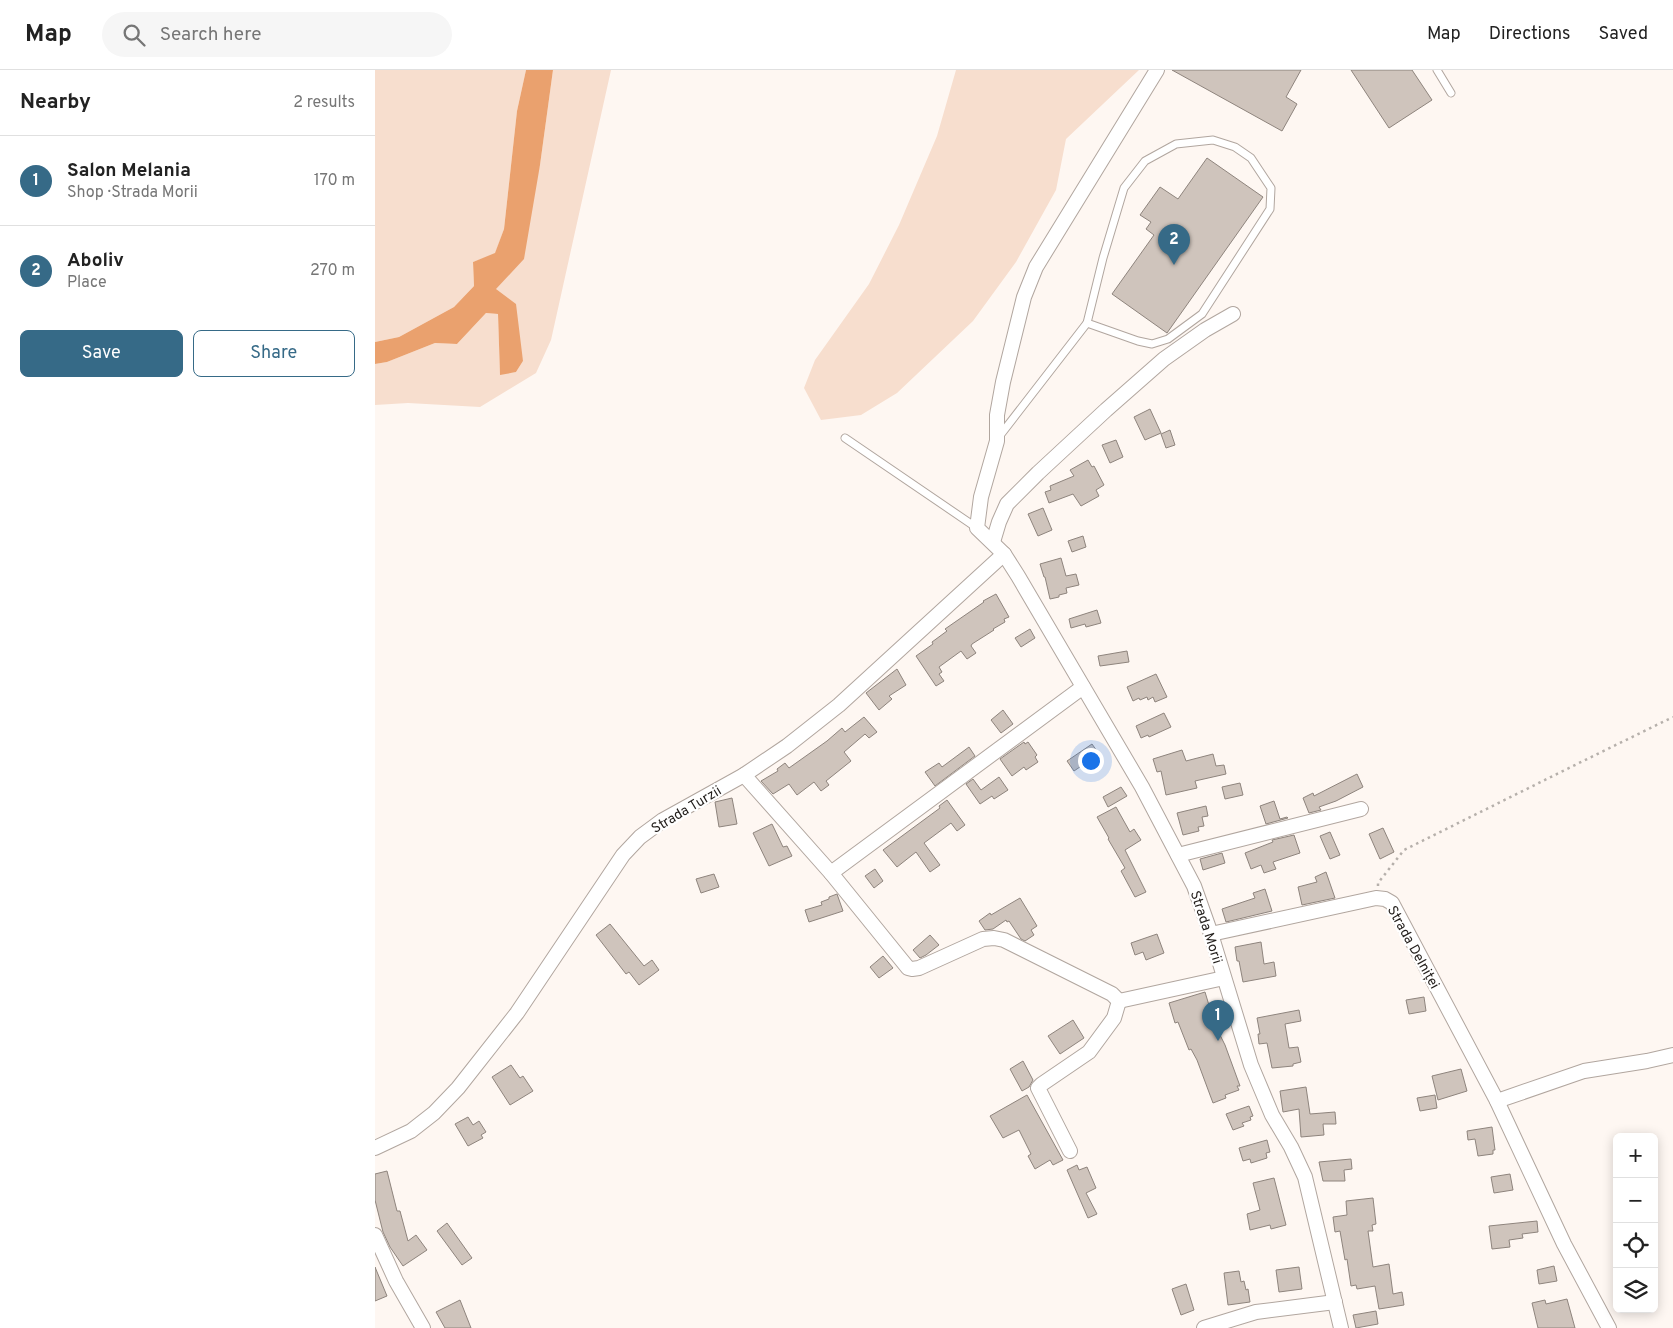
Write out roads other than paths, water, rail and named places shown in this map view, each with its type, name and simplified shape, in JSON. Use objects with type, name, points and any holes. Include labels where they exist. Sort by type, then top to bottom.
[{"type":"street","points":[[977,528],[981,497],[997,440],[997,415],[1003,382],[1024,297],[1036,267],[1157,70]]},
{"type":"street","points":[[993,542],[1007,504],[1038,473],[1164,359],[1205,330],[1233,314]]},
{"type":"street","name":"Strada Morii","points":[[977,528],[1005,554],[1142,787],[1194,886],[1211,934],[1251,1065],[1272,1114],[1291,1147],[1305,1177],[1341,1328]]},
{"type":"street","name":"Strada Turzii","points":[[375,1148],[411,1131],[435,1113],[458,1088],[517,1013],[623,855],[640,837],[663,820],[744,775],[787,746],[839,705],[1005,554]]},
{"type":"street","points":[[831,873],[1083,687]]},
{"type":"street","points":[[744,775],[831,873],[908,968],[919,968],[983,939],[994,938],[1004,940],[1112,994],[1119,1001]]},
{"type":"street","points":[[1178,855],[1361,809]]},
{"type":"street","name":"Strada Delniței","points":[[1211,934],[1376,898],[1385,899],[1392,903],[1497,1101],[1564,1244],[1609,1328]]},
{"type":"street","points":[[1119,1001],[1224,978]]},
{"type":"street","points":[[1070,1151],[1038,1088],[1089,1052],[1114,1018],[1119,1001]]},
{"type":"street","points":[[1497,1101],[1585,1071],[1673,1055]]},
{"type":"street","points":[[375,1235],[396,1281],[423,1328]]},
{"type":"street","points":[[1204,1328],[1256,1312],[1335,1302]]},
{"type":"lane","points":[[1437,70],[1451,93]]},
{"type":"lane","points":[[997,440],[1087,323],[1103,258],[1124,188],[1145,161],[1176,144],[1213,140],[1235,146],[1251,158],[1271,188],[1270,209],[1202,314],[1168,339],[1152,344],[1087,323]]},
{"type":"lane","points":[[845,438],[977,528]]},
{"type":"place","name":"Aboliv","points":[[1174,265]]},
{"type":"place","name":"Salon Melania","points":[[1218,1041]]}]
